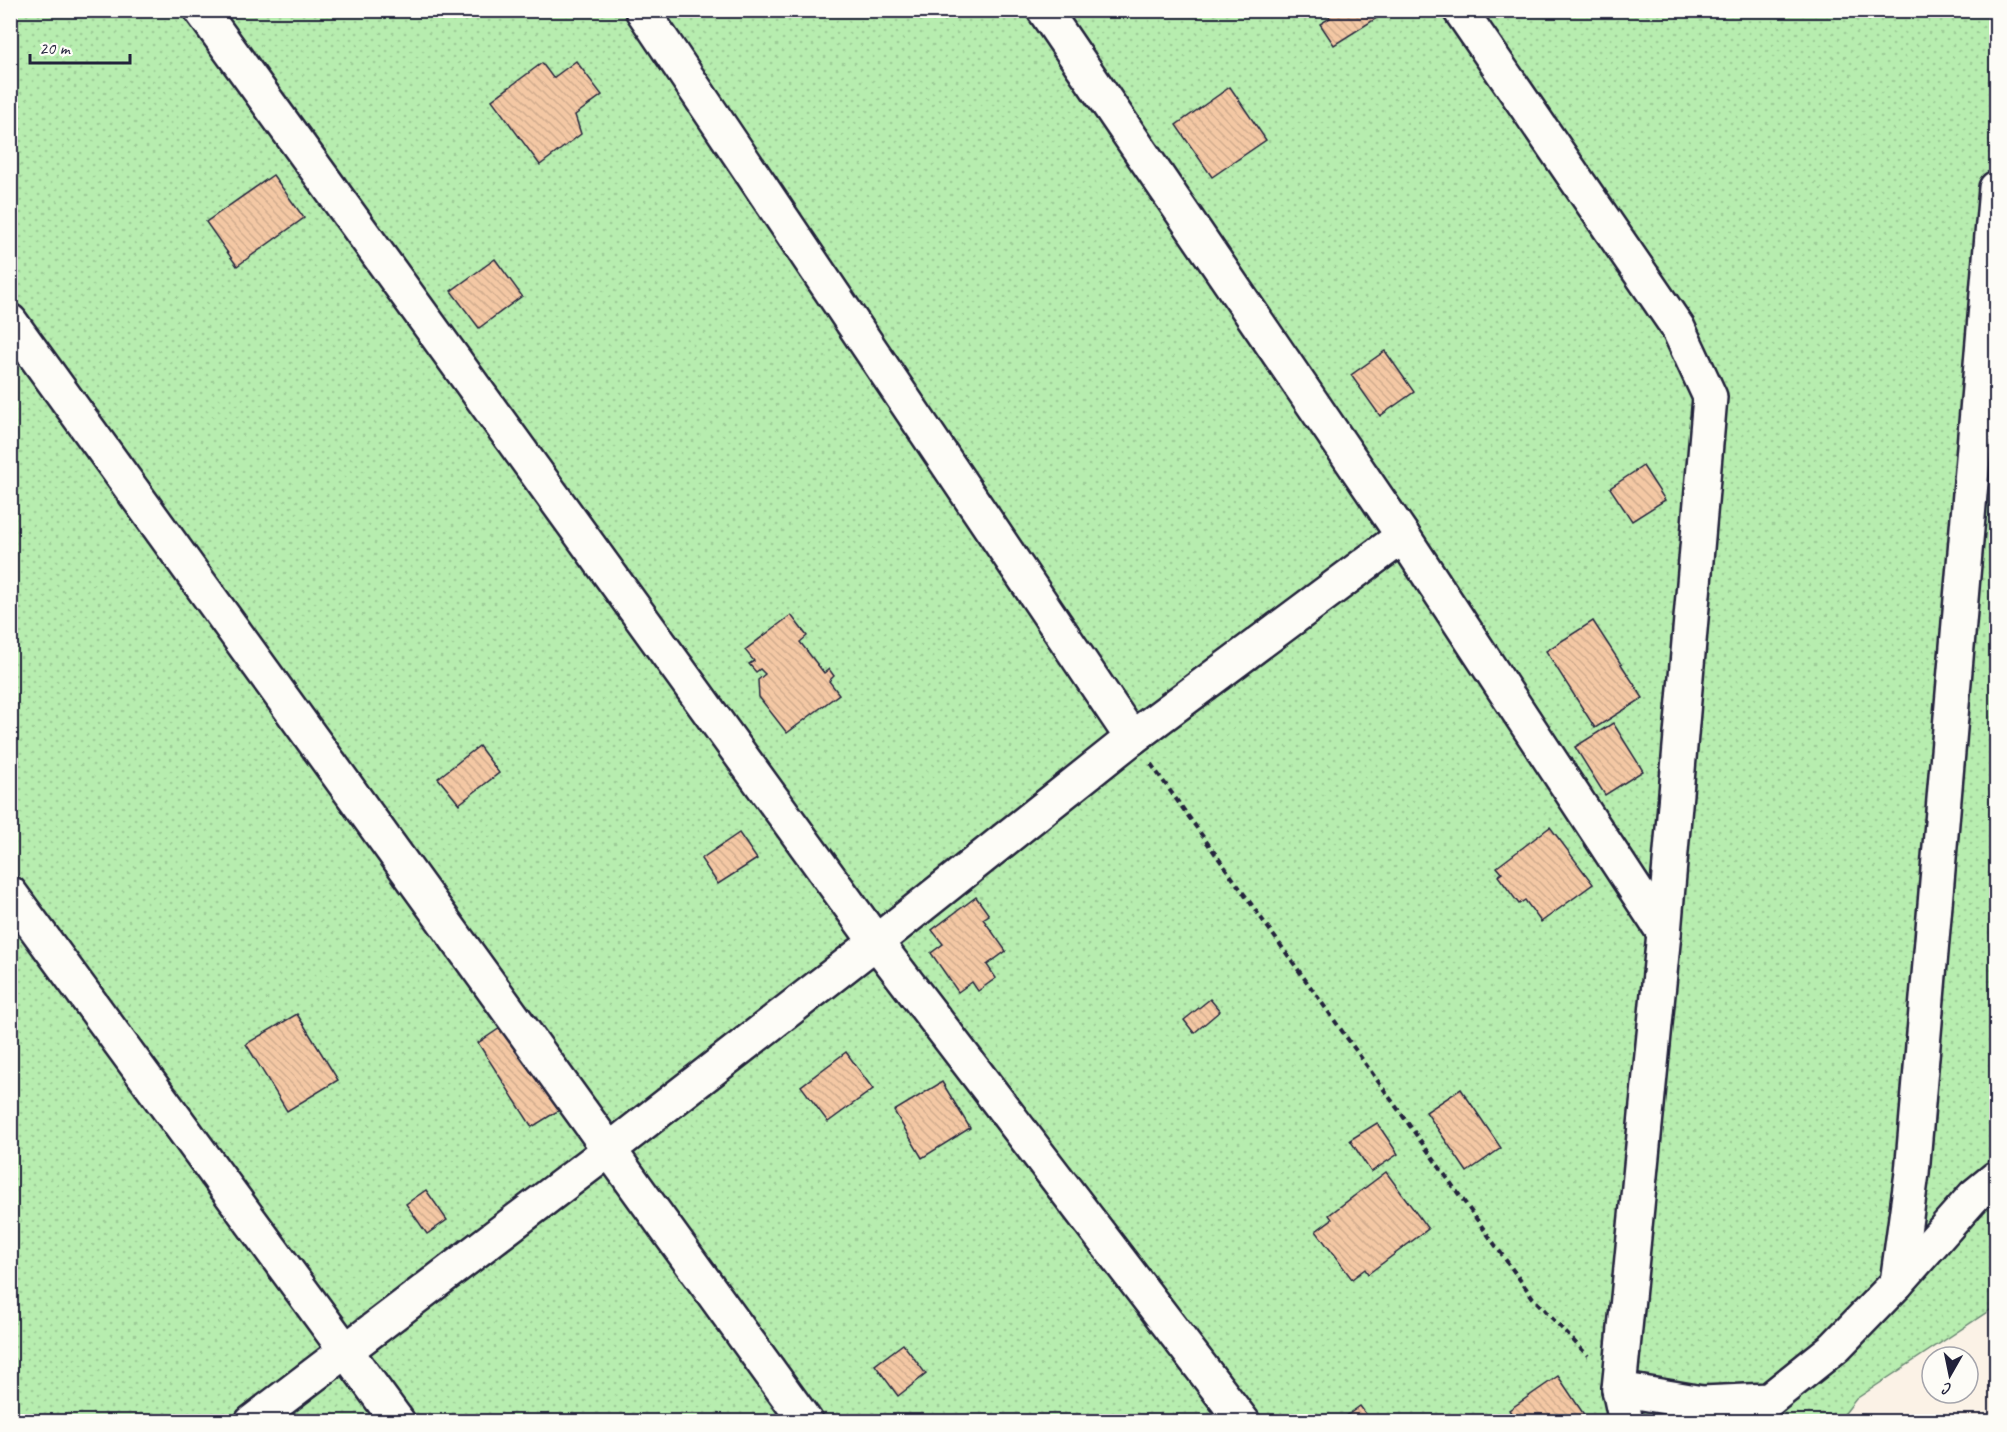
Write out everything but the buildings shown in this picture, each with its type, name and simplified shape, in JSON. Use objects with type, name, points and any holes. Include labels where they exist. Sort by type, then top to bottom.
[{"type":"lane","points":[[201,10],[876,942],[1243,1422]]},
{"type":"lane","points":[[642,10],[1132,738]]},
{"type":"lane","points":[[1044,10],[1403,536],[1664,933]]},
{"type":"lane","points":[[1460,10],[1677,328],[1710,397],[1664,933],[1619,1389],[1626,1422]]},
{"type":"lane","points":[[1897,1283],[1914,1149],[1996,188]]},
{"type":"lane","points":[[10,321],[806,1422]]},
{"type":"lane","points":[[252,1422],[609,1150],[876,942],[1132,738],[1403,536]]},
{"type":"lane","points":[[10,893],[398,1422]]},
{"type":"lane","points":[[1619,1389],[1702,1403],[1769,1400],[1834,1347],[1897,1283],[1974,1196],[1996,1178]]},
{"type":"path","points":[[1132,738],[1533,1298],[1619,1389]]},
{"type":"green space","points":[[10,11],[1996,11],[1996,1306],[1937,1345],[1920,1345],[1920,1356],[1856,1399],[1839,1421],[11,1421]]}]
